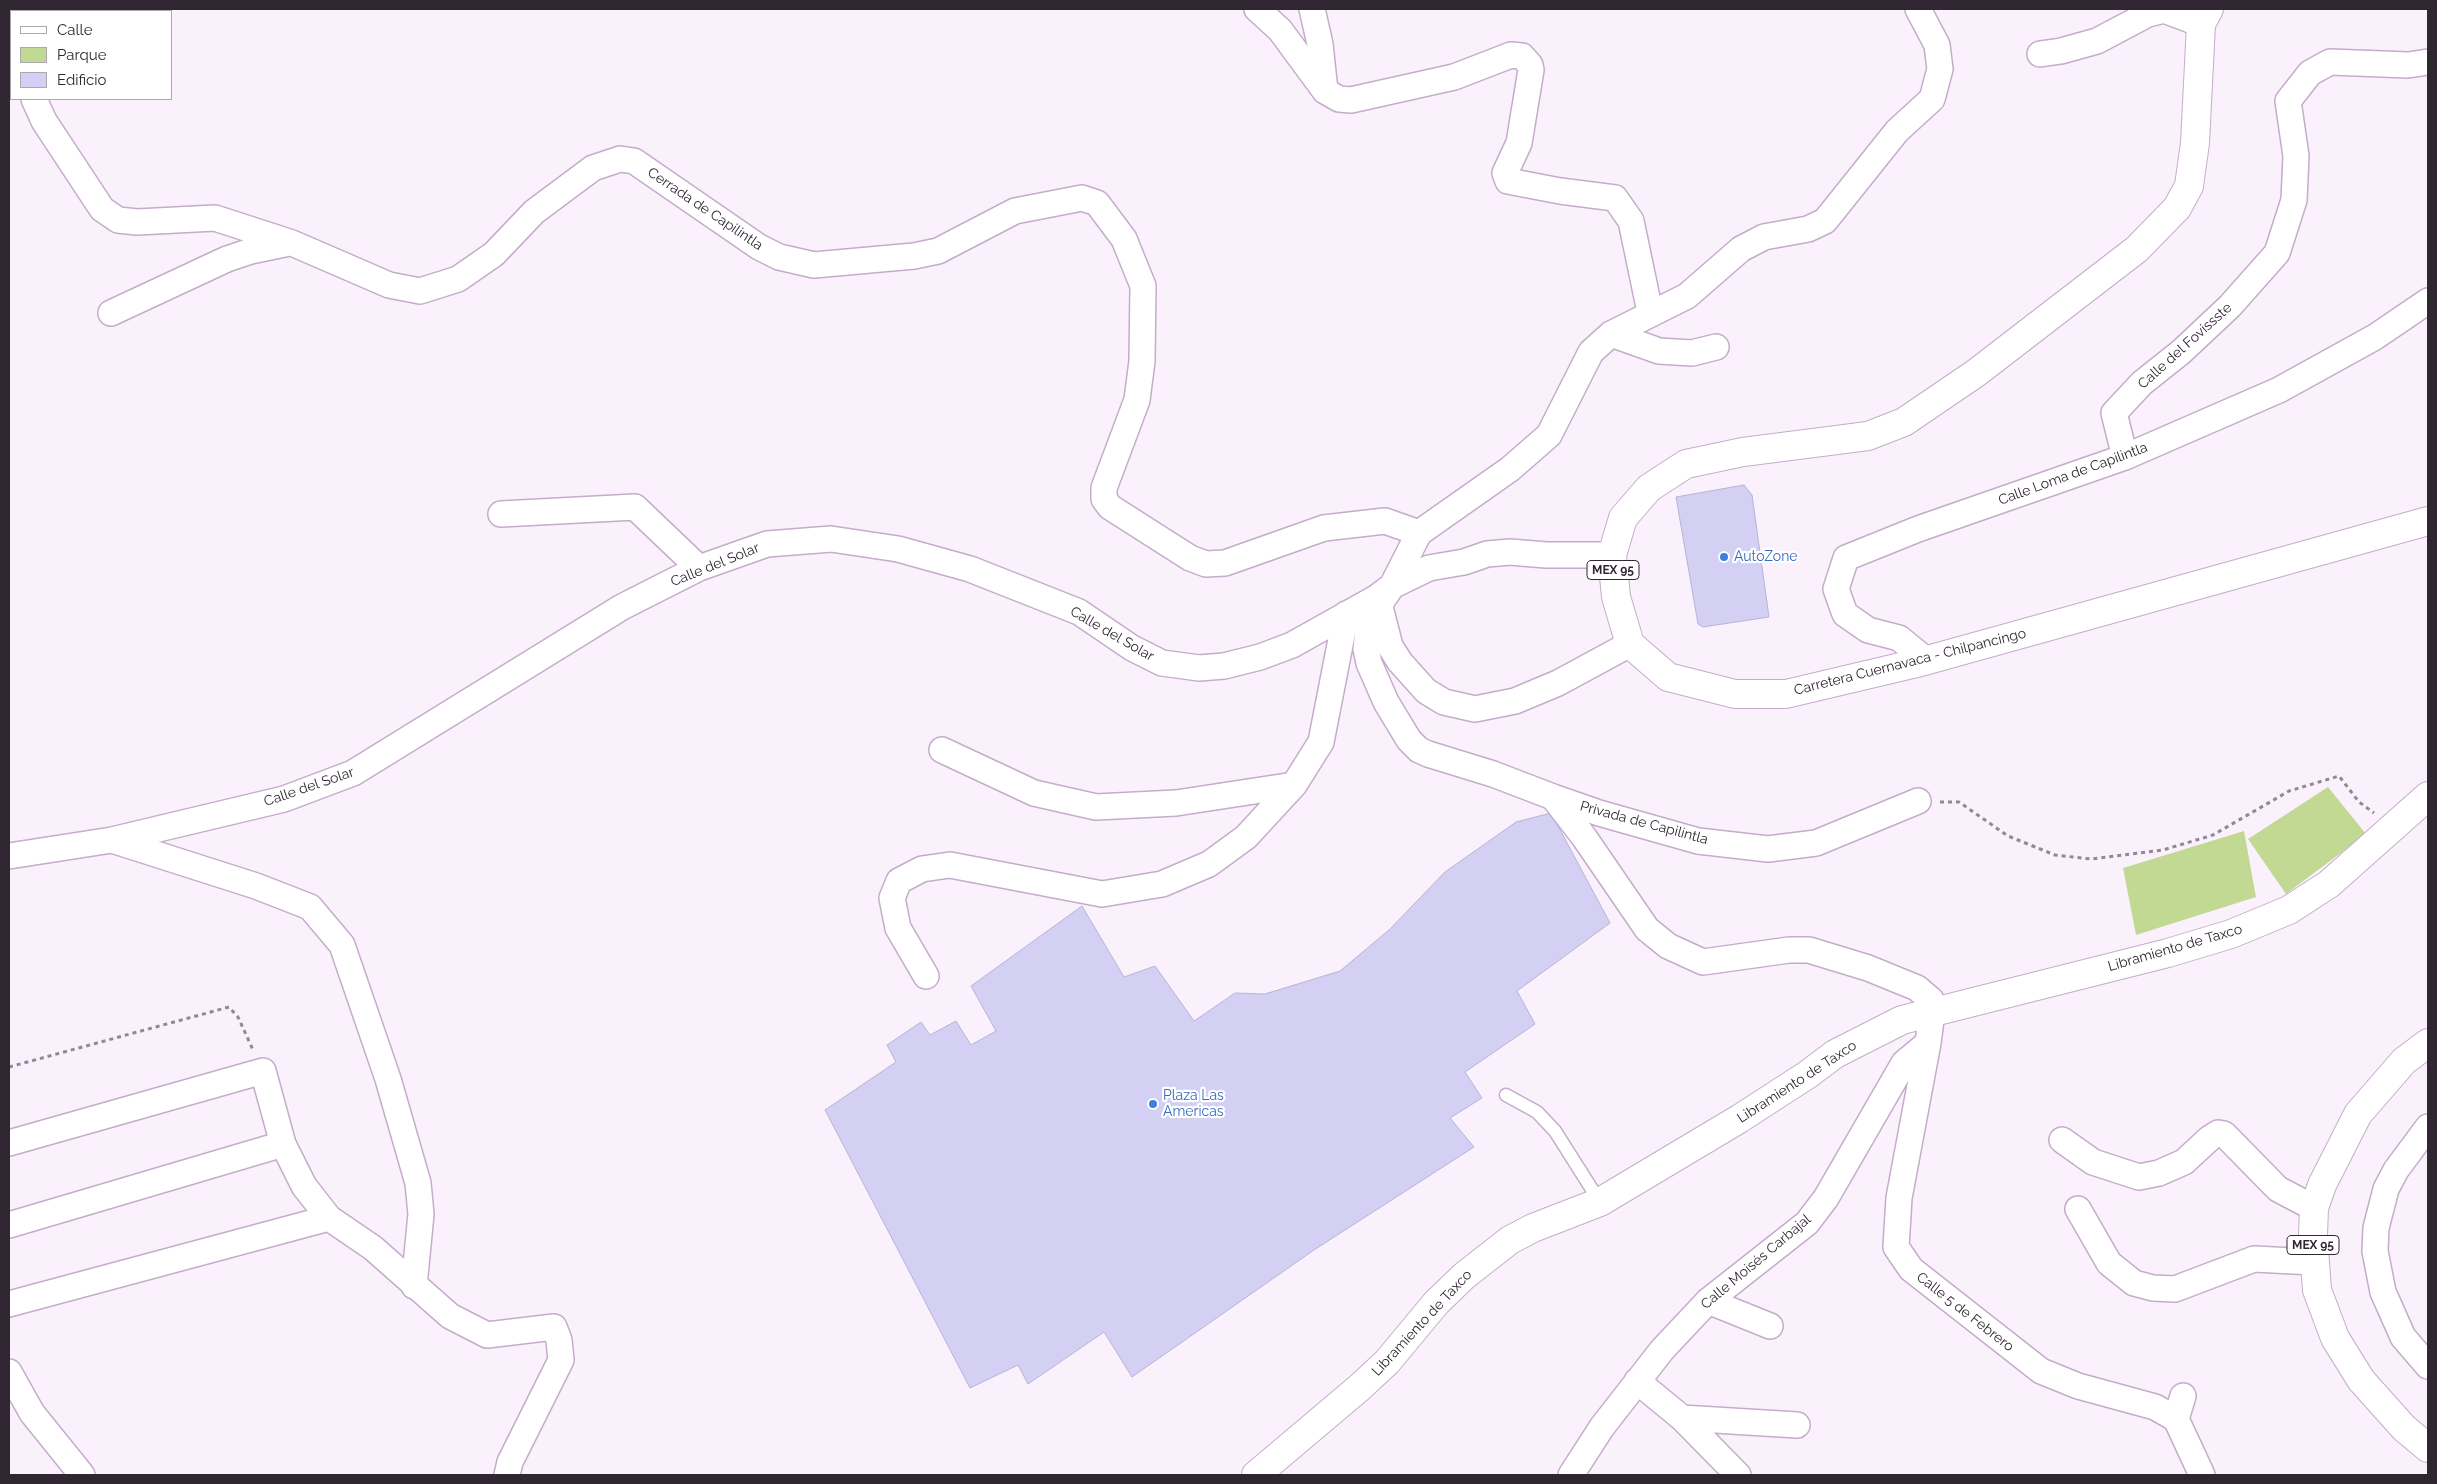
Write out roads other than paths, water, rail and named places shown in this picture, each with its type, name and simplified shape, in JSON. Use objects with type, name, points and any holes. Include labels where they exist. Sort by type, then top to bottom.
[{"type":"main road","name":"MEX 95","points":[[1630,644],[1616,596],[1612,555],[1623,518],[1649,488],[1686,464],[1743,452],[1868,436],[1904,422],[1976,373],[2137,249],[2177,208],[2189,186],[2195,143],[2205,16]]},
{"type":"main road","name":"Carretera Cuernavaca - Chilpancingo","points":[[1630,644],[1668,677],[1735,694],[1786,694],[1926,660],[2428,521]]},
{"type":"main road","name":"Libramiento de Taxco","points":[[1256,1475],[1360,1388],[1387,1362],[1436,1303],[1493,1252],[1532,1228],[1600,1202],[1739,1120],[1774,1094],[1807,1075],[1835,1054],[1902,1020],[2168,953],[2268,920],[2289,910],[2328,884],[2394,829],[2428,796]]},
{"type":"main road","name":"MEX 95","points":[[2428,1043],[2404,1061],[2358,1114],[2333,1160],[2314,1208],[2314,1262],[2317,1290],[2324,1313],[2347,1361],[2404,1428],[2428,1448]]},
{"type":"street","points":[[1257,9],[1280,30],[1325,92],[1339,99],[1351,100],[1454,77],[1510,55],[1522,56],[1530,65],[1531,70],[1519,143],[1505,173],[1508,181],[1560,191],[1615,198],[1631,221],[1650,312]]},
{"type":"street","points":[[1312,9],[1320,44],[1325,92]]},
{"type":"street","points":[[1419,534],[1510,469],[1549,435],[1591,352],[1611,334],[1650,312],[1687,296],[1742,249],[1764,238],[1808,229],[1825,221],[1897,131],[1932,99],[1940,69],[1937,45],[1918,9]]},
{"type":"street","points":[[2040,54],[2061,51],[2097,41],[2148,14],[2164,10],[2205,16]]},
{"type":"street","name":"Calle del Fovissste","points":[[2126,457],[2114,413],[2142,383],[2181,352],[2230,306],[2277,253],[2294,200],[2296,156],[2288,101],[2310,73],[2330,62],[2408,65],[2428,62]]},
{"type":"street","name":"Cerrada de Capilintla","points":[[34,100],[44,121],[102,209],[118,220],[137,222],[215,218],[292,243],[389,285],[420,291],[458,279],[494,254],[534,212],[593,168],[620,159],[634,161],[759,247],[779,257],[814,265],[930,253],[955,244],[1015,211],[1082,198],[1096,203],[1124,239],[1143,286],[1142,361],[1137,400],[1104,488],[1104,499],[1110,507],[1190,558],[1206,564],[1225,563],[1324,528],[1385,521],[1419,534]]},
{"type":"street","points":[[111,313],[227,259],[251,251],[292,243]]},
{"type":"street","name":"Calle Loma de Capilintla","points":[[1926,660],[1899,638],[1868,630],[1845,614],[1836,589],[1846,558],[1918,529],[2126,457],[2279,390],[2375,337],[2428,301]]},
{"type":"street","points":[[1611,334],[1659,351],[1692,353],[1716,347]]},
{"type":"street","points":[[501,514],[635,507],[699,568]]},
{"type":"street","name":"Privada de Capilintla","points":[[1419,534],[1386,595],[1369,620],[1368,656],[1386,702],[1409,740],[1419,750],[1493,774],[1599,813],[1698,841],[1768,849],[1816,843],[1918,801]]},
{"type":"street","name":"Calle del Solar","points":[[9,856],[112,840],[284,799],[353,773],[622,607],[699,568],[767,544],[831,539],[898,549],[970,569],[1079,612],[1132,648],[1162,663],[1199,668],[1224,666],[1292,645],[1376,598],[1386,595],[1429,568],[1464,562],[1487,554],[1510,552],[1546,555],[1612,555]]},
{"type":"street","points":[[1386,595],[1390,646],[1400,662],[1426,690],[1444,702],[1475,709],[1515,702],[1558,683],[1630,644]]},
{"type":"street","points":[[926,976],[898,928],[892,898],[899,881],[922,869],[950,865],[1102,894],[1162,884],[1209,864],[1246,837],[1294,785],[1321,742],[1346,614]]},
{"type":"street","points":[[942,750],[1034,793],[1096,807],[1176,803],[1294,785]]},
{"type":"street","points":[[1553,797],[1584,837],[1646,929],[1668,946],[1703,962],[1789,950],[1809,950],[1868,968],[1917,988],[1931,1000],[1932,1012],[1928,1043]]},
{"type":"street","points":[[112,840],[256,886],[310,907],[342,945],[388,1079],[418,1183],[421,1214],[414,1286]]},
{"type":"street","name":"Calle Moisés Carbajal","points":[[1571,1475],[1602,1427],[1662,1350],[1708,1301],[1807,1223],[1826,1198],[1904,1063],[1928,1043]]},
{"type":"street","name":"Calle 5 de Febrero","points":[[1928,1043],[1899,1198],[1895,1236],[1896,1247],[1911,1269],[2041,1371],[2078,1386],[2155,1407],[2179,1408],[2202,1475]]},
{"type":"street","points":[[9,1143],[263,1071],[282,1144],[304,1186],[330,1218],[373,1248],[450,1316],[487,1335],[554,1327],[560,1340],[561,1360],[510,1462],[507,1475]]},
{"type":"street","points":[[2428,1127],[2396,1170],[2386,1189],[2376,1228],[2375,1250],[2383,1292],[2403,1337],[2428,1366]]},
{"type":"street","points":[[2062,1140],[2093,1162],[2139,1177],[2159,1173],[2184,1162],[2210,1138],[2218,1134],[2224,1134],[2278,1189],[2314,1208]]},
{"type":"street","points":[[9,1225],[282,1144]]},
{"type":"street","points":[[2078,1209],[2109,1263],[2134,1283],[2153,1288],[2175,1288],[2254,1259],[2314,1262]]},
{"type":"street","points":[[9,1304],[330,1218]]},
{"type":"street","points":[[1708,1301],[1770,1326]]},
{"type":"street","points":[[9,1372],[32,1413],[82,1475]]},
{"type":"street","points":[[1637,1381],[1682,1418],[1738,1475]]},
{"type":"street","points":[[1682,1418],[1797,1426]]},
{"type":"lane","points":[[1506,1095],[1537,1112],[1555,1131],[1600,1202]]},
{"type":"place","name":"AutoZone","points":[[1724,557]]},
{"type":"place","name":"Plaza Las Americas","points":[[1153,1104]]}]
